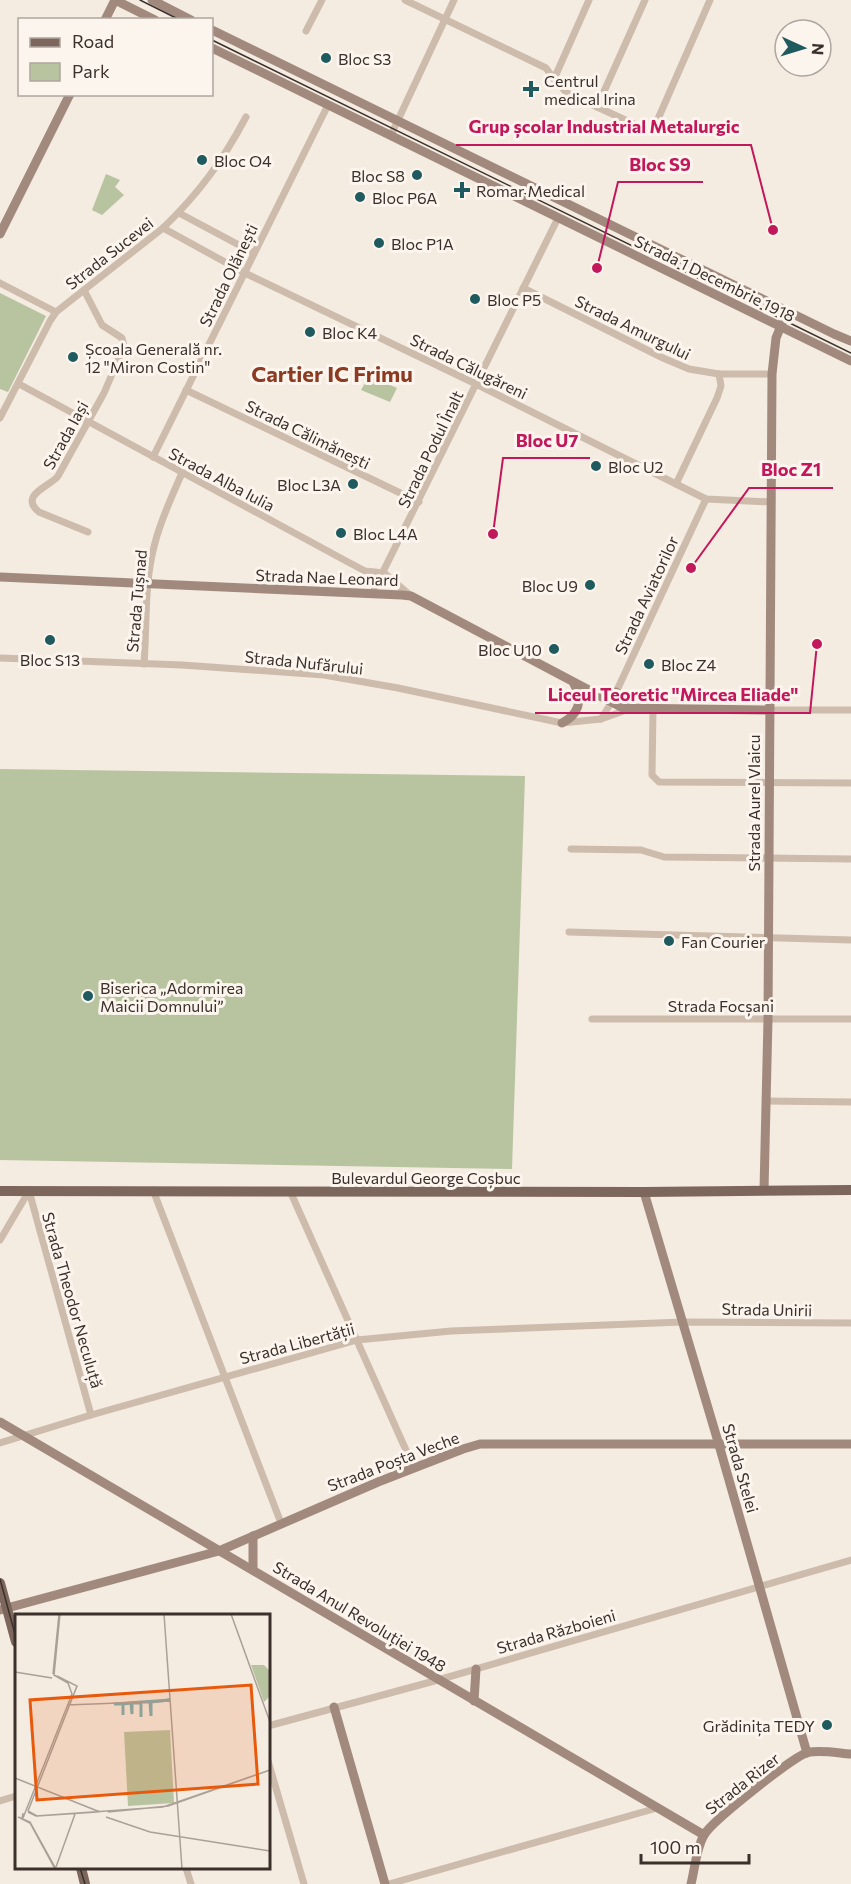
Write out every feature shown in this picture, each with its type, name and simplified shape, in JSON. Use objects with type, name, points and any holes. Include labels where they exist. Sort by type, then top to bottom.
[{"type":"main road","name":"Bulevardul George Coșbuc","points":[[0,1191],[851,1190]]},
{"type":"main road","points":[[0,1583],[3,1609],[15,1639]]},
{"type":"main road","points":[[81,1869],[85,1884]]},
{"type":"street","points":[[106,18],[115,0],[151,18]]},
{"type":"street","points":[[152,0],[187,18]]},
{"type":"street","points":[[306,31],[322,0]]},
{"type":"street","points":[[405,0],[546,68],[567,93],[648,131],[654,129],[710,0]]},
{"type":"street","points":[[391,135],[454,0]]},
{"type":"street","points":[[554,79],[589,0]]},
{"type":"street","points":[[597,107],[645,0]]},
{"type":"street","name":"Strada 1 Decembrie 1918","points":[[213,30],[851,341]]},
{"type":"street","name":"Strada 1 Decembrie 1918","points":[[213,48],[851,361]]},
{"type":"street","points":[[0,234],[69,96]]},
{"type":"street","name":"Strada Olănești","points":[[153,456],[328,105]]},
{"type":"street","name":"Strada Sucevei","points":[[0,418],[56,312],[179,213],[212,175],[246,117]]},
{"type":"street","points":[[179,213],[254,254]]},
{"type":"street","name":"Strada Podul Înalt","points":[[372,594],[558,218]]},
{"type":"street","name":"Strada Călugăreni","points":[[163,228],[245,273],[476,384],[706,499],[771,502]]},
{"type":"street","points":[[0,283],[56,312]]},
{"type":"street","name":"Strada Amurgului","points":[[523,288],[689,369],[719,374],[772,374]]},
{"type":"street","name":"Strada Iași","points":[[84,290],[102,326],[122,338],[124,346],[104,393],[53,483],[36,492],[33,500],[39,512],[88,532]]},
{"type":"street","name":"Strada Aurel Vlaicu","points":[[764,1190],[768,1019],[772,374],[776,338],[787,311]]},
{"type":"street","points":[[676,484],[717,398],[721,386],[719,374]]},
{"type":"street","name":"Strada Alba Iulia","points":[[19,384],[365,571],[384,573],[411,596]]},
{"type":"street","name":"Strada Călimănești","points":[[186,390],[418,502]]},
{"type":"street","name":"Strada Tușnad","points":[[144,664],[149,585],[155,543],[170,499],[182,473]]},
{"type":"street","name":"Strada Aviatorilor","points":[[611,704],[706,499]]},
{"type":"street","name":"Strada Nae Leonard","points":[[0,577],[411,596],[611,704],[629,710],[769,710]]},
{"type":"street","name":"Strada Nufărului","points":[[0,658],[324,675],[398,688],[562,723],[601,719],[629,710]]},
{"type":"street","points":[[562,723],[573,716],[579,706],[579,695],[574,684]]},
{"type":"street","points":[[596,696],[616,692],[620,703],[629,710]]},
{"type":"street","points":[[601,719],[611,704]]},
{"type":"street","points":[[653,709],[652,775],[656,781],[851,783]]},
{"type":"street","points":[[769,710],[851,710]]},
{"type":"street","points":[[571,849],[641,850],[664,857],[851,859]]},
{"type":"street","points":[[569,932],[851,940]]},
{"type":"street","name":"Strada Focșani","points":[[592,1019],[851,1019]]},
{"type":"street","points":[[766,1101],[851,1102]]},
{"type":"street","points":[[153,1190],[281,1523]]},
{"type":"street","points":[[0,1240],[29,1191]]},
{"type":"street","name":"Strada Theodor Neculuță","points":[[29,1191],[91,1415]]},
{"type":"street","points":[[290,1191],[414,1468]]},
{"type":"street","name":"Strada Stelei","points":[[644,1192],[807,1753]]},
{"type":"street","name":"Strada Libertății","points":[[0,1443],[357,1340],[451,1331],[683,1322]]},
{"type":"street","name":"Strada Unirii","points":[[683,1322],[851,1323]]},
{"type":"street","name":"Strada Anul Revoluției 1948","points":[[0,1422],[704,1835]]},
{"type":"street","name":"Strada Poșta Veche","points":[[3,1609],[219,1551],[414,1468],[480,1444],[851,1444]]},
{"type":"street","points":[[253,1536],[253,1570]]},
{"type":"street","name":"Strada Războieni","points":[[270,1725],[438,1680],[851,1560]]},
{"type":"street","points":[[474,1701],[476,1669]]},
{"type":"street","points":[[334,1707],[387,1884],[657,1808]]},
{"type":"street","points":[[807,1753],[820,1751],[851,1754]]},
{"type":"street","name":"Strada Rizer","points":[[691,1884],[704,1835],[758,1787],[807,1753]]},
{"type":"street","points":[[270,1768],[304,1884]]},
{"type":"street","points":[[0,1801],[15,1796]]},
{"type":"street","points":[[186,1869],[191,1884]]},
{"type":"green space","points":[[106,174],[120,180],[115,187],[124,195],[102,215],[92,210]]},
{"type":"green space","points":[[0,293],[46,316],[8,392],[0,389]]},
{"type":"green space","points":[[369,376],[397,388],[390,402],[361,390]]},
{"type":"green space","points":[[0,769],[525,776],[512,1169],[0,1160]]},
{"type":"tram line","points":[[140,0],[176,18]]},
{"type":"tram line","points":[[213,40],[851,353]]},
{"type":"tram line","points":[[0,1579],[15,1634]]},
{"type":"tram line","points":[[80,1869],[85,1884]]},
{"type":"place","name":"Bloc S3","points":[[326,58]]},
{"type":"place","name":"Centrul medical Irina","points":[[531,89]]},
{"type":"place","name":"Bloc O4","points":[[202,160]]},
{"type":"place","name":"Bloc S8","points":[[417,175]]},
{"type":"place","name":"Romar Medical","points":[[462,190]]},
{"type":"place","name":"Bloc P6A","points":[[360,197]]},
{"type":"place","name":"Grup școlar Industrial Metalurgic","points":[[773,230]]},
{"type":"place","name":"Bloc P1A","points":[[379,243]]},
{"type":"place","name":"Bloc S9","points":[[597,268]]},
{"type":"place","name":"Bloc P5","points":[[475,299]]},
{"type":"place","name":"Bloc K4","points":[[310,332]]},
{"type":"place","name":"Școala Generală nr. 12 \"Miron Costin\"","points":[[73,357]]},
{"type":"place","name":"Bloc U2","points":[[596,466]]},
{"type":"place","name":"Bloc L3A","points":[[353,484]]},
{"type":"place","name":"Bloc L4A","points":[[341,533]]},
{"type":"place","name":"Bloc U7","points":[[493,534]]},
{"type":"place","name":"Bloc Z1","points":[[691,568]]},
{"type":"place","name":"Bloc U9","points":[[590,585]]},
{"type":"place","name":"Bloc S13","points":[[50,640]]},
{"type":"place","name":"Liceul Teoretic \"Mircea Eliade\"","points":[[817,644]]},
{"type":"place","name":"Bloc U10","points":[[554,649]]},
{"type":"place","name":"Bloc Z4","points":[[649,664]]},
{"type":"place","name":"Fan Courier","points":[[669,941]]},
{"type":"place","name":"Biserica „Adormirea Maicii Domnului”","points":[[88,996]]},
{"type":"place","name":"Grădinița TEDY","points":[[827,1725]]},
{"type":"district","name":"Cartier IC Frimu","points":[[332,373]]}]
